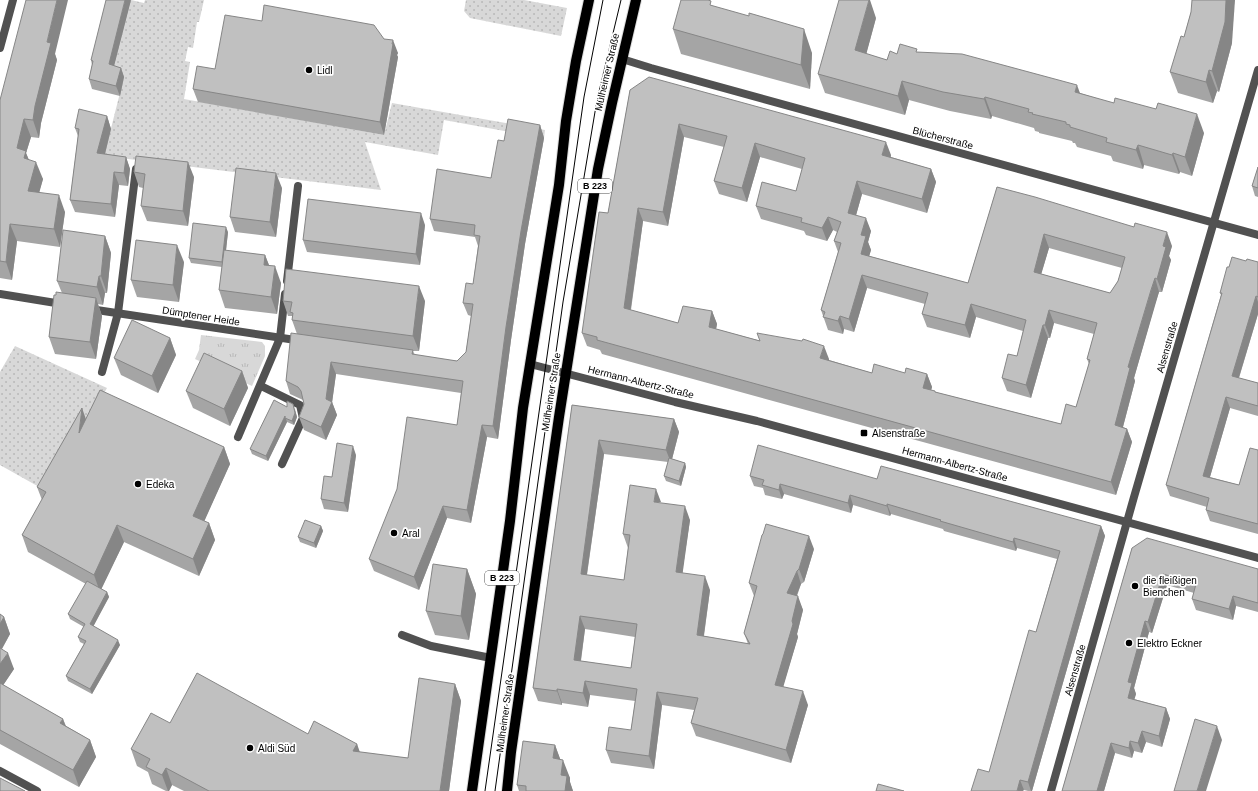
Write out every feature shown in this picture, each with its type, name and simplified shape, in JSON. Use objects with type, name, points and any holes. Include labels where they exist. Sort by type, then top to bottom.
[{"type":"main road","name":"B 223","points":[[472,791],[510,521],[518,448],[530,364],[555,214],[570,94],[589,0]]},
{"type":"main road","name":"Mülheimer Straße","points":[[507,791],[511,752],[559,417],[598,169],[636,0]]},
{"type":"street","points":[[0,48],[13,0]]},
{"type":"street","name":"Blücherstraße","points":[[622,59],[1258,235]]},
{"type":"street","name":"Alsenstraße","points":[[1051,791],[1134,497],[1258,70]]},
{"type":"street","points":[[102,372],[118,313],[136,169]]},
{"type":"street","points":[[238,437],[280,338],[298,186]]},
{"type":"street","name":"Dümptener Heide","points":[[0,294],[311,342]]},
{"type":"street","name":"Hermann-Albertz-Straße","points":[[530,364],[675,402],[758,420],[1258,558]]},
{"type":"street","points":[[260,386],[300,405],[303,418],[282,464]]},
{"type":"street","points":[[402,635],[431,646],[491,658]]},
{"type":"street","points":[[0,771],[37,791]]},
{"type":"green space","points":[[131,0],[144,3],[145,0],[204,0],[199,22],[197,22],[193,48],[188,47],[185,61],[190,62],[184,99],[384,135],[392,103],[545,130],[544,138],[444,120],[438,155],[365,142],[381,190],[104,156],[124,77],[112,74]]},
{"type":"green space","points":[[466,0],[524,0],[567,8],[561,36],[470,18],[464,11]]},
{"type":"green space","points":[[201,335],[262,342],[265,346],[265,356],[252,386],[195,359],[199,350]]},
{"type":"green space","points":[[15,346],[107,388],[48,492],[0,465],[0,372]]},
{"type":"building","points":[[26,0],[57,0],[47,42],[51,43],[35,106],[33,120],[24,119],[17,148],[26,151],[24,158],[36,162],[28,191],[59,195],[54,229],[10,224],[6,262],[0,261],[0,100]]},
{"type":"building","points":[[106,0],[125,0],[109,64],[121,68],[116,86],[89,79],[93,61],[91,60]]},
{"type":"building","points":[[681,0],[708,0],[711,1],[710,5],[749,16],[749,13],[804,29],[801,65],[673,29]]},
{"type":"building","points":[[839,0],[869,0],[855,50],[887,60],[890,51],[897,54],[900,44],[917,49],[916,52],[962,54],[1077,85],[1075,92],[1114,103],[1115,98],[1156,109],[1158,103],[1197,114],[1185,157],[1173,153],[1172,155],[1138,145],[1136,150],[1106,142],[1107,138],[1070,127],[1070,125],[1066,124],[1066,122],[1032,114],[1033,113],[1028,112],[1029,109],[985,97],[984,99],[943,92],[902,81],[898,96],[818,74]]},
{"type":"building","points":[[1192,0],[1226,0],[1225,22],[1212,71],[1209,70],[1206,82],[1170,72],[1181,36],[1184,37],[1191,12]]},
{"type":"building","name":"Lidl","points":[[264,5],[374,25],[384,39],[393,40],[380,122],[193,89],[197,66],[215,69],[225,15],[262,21]]},
{"type":"building","points":[[649,77],[886,142],[882,155],[931,169],[922,199],[857,181],[848,213],[866,218],[861,235],[866,236],[861,254],[968,283],[997,187],[1134,227],[1135,223],[1167,232],[1163,246],[1166,247],[1157,279],[1155,278],[1151,290],[1128,367],[1130,368],[1115,425],[1127,429],[1111,482],[597,340],[597,337],[582,333],[599,212],[608,213],[630,90]],"holes":[[[679,124],[727,136],[714,181],[742,188],[755,143],[805,158],[796,191],[762,182],[756,206],[802,218],[801,222],[822,228],[828,217],[841,222],[834,241],[841,243],[821,310],[825,312],[823,317],[838,321],[840,316],[849,319],[862,275],[928,293],[922,314],[965,325],[971,304],[1026,320],[1017,356],[1008,354],[1002,378],[1026,385],[1043,325],[1045,325],[1049,310],[1097,323],[1087,359],[1090,360],[1076,407],[1066,404],[1061,424],[923,388],[927,374],[906,368],[905,373],[874,364],[872,373],[820,358],[824,346],[803,339],[802,341],[757,333],[760,341],[709,327],[712,311],[683,306],[678,323],[624,308],[638,208],[663,212]],[[1044,234],[1125,257],[1118,281],[1110,293],[1034,272]]]},
{"type":"building","points":[[79,109],[107,116],[97,153],[126,157],[124,173],[114,172],[111,204],[70,200],[79,129],[75,128]]},
{"type":"building","points":[[508,119],[540,125],[506,327],[493,426],[482,425],[467,510],[443,506],[414,577],[369,559],[397,489],[407,417],[457,425],[463,381],[331,362],[326,399],[332,402],[321,427],[299,417],[304,404],[301,391],[298,387],[286,381],[291,333],[413,350],[412,354],[457,361],[466,352],[473,304],[463,303],[466,283],[473,284],[480,236],[474,235],[475,225],[430,219],[437,169],[491,178],[498,140],[504,141]]},
{"type":"building","points":[[136,156],[188,162],[183,211],[141,206],[145,174],[134,172]]},
{"type":"building","points":[[1258,167],[1258,188],[1252,186]]},
{"type":"building","points":[[236,168],[276,173],[270,222],[230,217]]},
{"type":"building","points":[[308,199],[421,213],[416,254],[303,240]]},
{"type":"building","points":[[193,223],[226,227],[222,262],[189,258]]},
{"type":"building","points":[[63,230],[105,236],[101,276],[99,276],[97,287],[57,281]]},
{"type":"building","points":[[136,240],[177,245],[173,285],[131,280]]},
{"type":"building","points":[[224,250],[265,255],[264,265],[275,266],[271,297],[219,290]]},
{"type":"building","points":[[1232,257],[1246,261],[1247,259],[1258,262],[1258,297],[1256,296],[1232,376],[1258,383],[1258,406],[1226,397],[1203,476],[1239,485],[1250,448],[1258,450],[1258,524],[1206,510],[1209,498],[1166,485],[1222,293],[1220,293],[1227,267],[1229,267]]},
{"type":"building","points":[[286,269],[419,286],[413,336],[292,320],[293,313],[290,312],[292,302],[283,301]]},
{"type":"building","points":[[56,292],[96,298],[90,342],[49,337],[54,295],[56,295]]},
{"type":"building","points":[[132,320],[170,338],[152,376],[114,358]]},
{"type":"building","points":[[204,353],[242,371],[224,409],[186,391]]},
{"type":"building","name":"Edeka","points":[[100,390],[224,447],[193,516],[209,523],[193,559],[117,525],[94,575],[22,535],[46,492],[37,487],[82,408],[79,433]]},
{"type":"building","points":[[274,400],[287,407],[287,401],[293,404],[295,413],[292,421],[285,418],[285,416],[266,456],[250,449]]},
{"type":"building","points":[[572,405],[674,419],[666,450],[599,440],[581,574],[624,580],[630,535],[623,534],[630,485],[656,489],[654,502],[685,506],[676,572],[705,576],[697,635],[750,644],[744,633],[757,586],[749,583],[766,524],[809,536],[799,569],[787,593],[798,596],[792,621],[793,624],[775,685],[803,691],[786,750],[691,723],[698,698],[657,692],[649,756],[606,750],[609,727],[631,730],[637,689],[585,681],[583,693],[557,689],[557,691],[533,688]],"holes":[[[580,616],[637,624],[631,668],[574,660]]]},
{"type":"building","points":[[337,443],[353,446],[344,503],[321,499],[324,476],[332,477]]},
{"type":"building","points":[[758,445],[877,479],[881,466],[1101,526],[1028,782],[1020,780],[1017,791],[971,791],[978,769],[989,772],[1029,630],[1036,632],[1060,551],[1014,538],[1013,542],[887,504],[887,506],[850,495],[848,503],[780,484],[779,490],[762,485],[764,480],[750,476]]},
{"type":"building","points":[[669,458],[685,463],[679,481],[664,476]]},
{"type":"building","points":[[305,520],[321,526],[314,543],[298,537]]},
{"type":"building","points":[[1147,538],[1258,569],[1258,603],[1233,596],[1229,609],[1192,599],[1196,584],[1163,574],[1148,622],[1145,621],[1128,682],[1132,683],[1128,698],[1166,708],[1159,736],[1142,731],[1138,743],[1130,741],[1129,748],[1111,743],[1097,791],[1062,791],[1132,548]]},
{"type":"building","points":[[433,564],[467,569],[461,616],[426,611]]},
{"type":"building","points":[[87,581],[107,592],[90,624],[118,640],[90,689],[66,676],[86,641],[78,637],[85,624],[68,614]]},
{"type":"building","points":[[0,614],[4,617],[0,624]]},
{"type":"building","points":[[0,648],[8,653],[0,664]]},
{"type":"building","points":[[197,673],[308,734],[314,721],[357,744],[353,751],[408,758],[419,678],[455,684],[440,791],[209,791],[166,768],[162,775],[146,767],[150,759],[131,749],[151,713],[170,723]]},
{"type":"building","points":[[0,683],[63,719],[60,723],[90,740],[73,770],[0,730]]},
{"type":"building","points":[[1195,719],[1217,726],[1197,791],[1174,791]]},
{"type":"building","points":[[523,741],[555,745],[553,758],[563,760],[561,775],[567,776],[565,791],[526,791],[526,786],[517,785]]},
{"type":"building","points":[[0,778],[25,791],[0,791]]},
{"type":"building","points":[[878,784],[904,791],[876,791]]},
{"type":"tram line","points":[[485,791],[584,97],[603,0]]},
{"type":"tram line","points":[[495,791],[563,302],[597,100],[621,0]]},
{"type":"place","name":"Lidl","points":[[309,70]]},
{"type":"place","name":"Alsenstraße","points":[[864,433]]},
{"type":"place","name":"Edeka","points":[[138,484]]},
{"type":"place","name":"Aral","points":[[394,533]]},
{"type":"place","name":"die fleißigen Bienchen","points":[[1135,586]]},
{"type":"place","name":"Elektro Eckner","points":[[1129,643]]},
{"type":"place","name":"Aldi Süd","points":[[250,748]]}]
